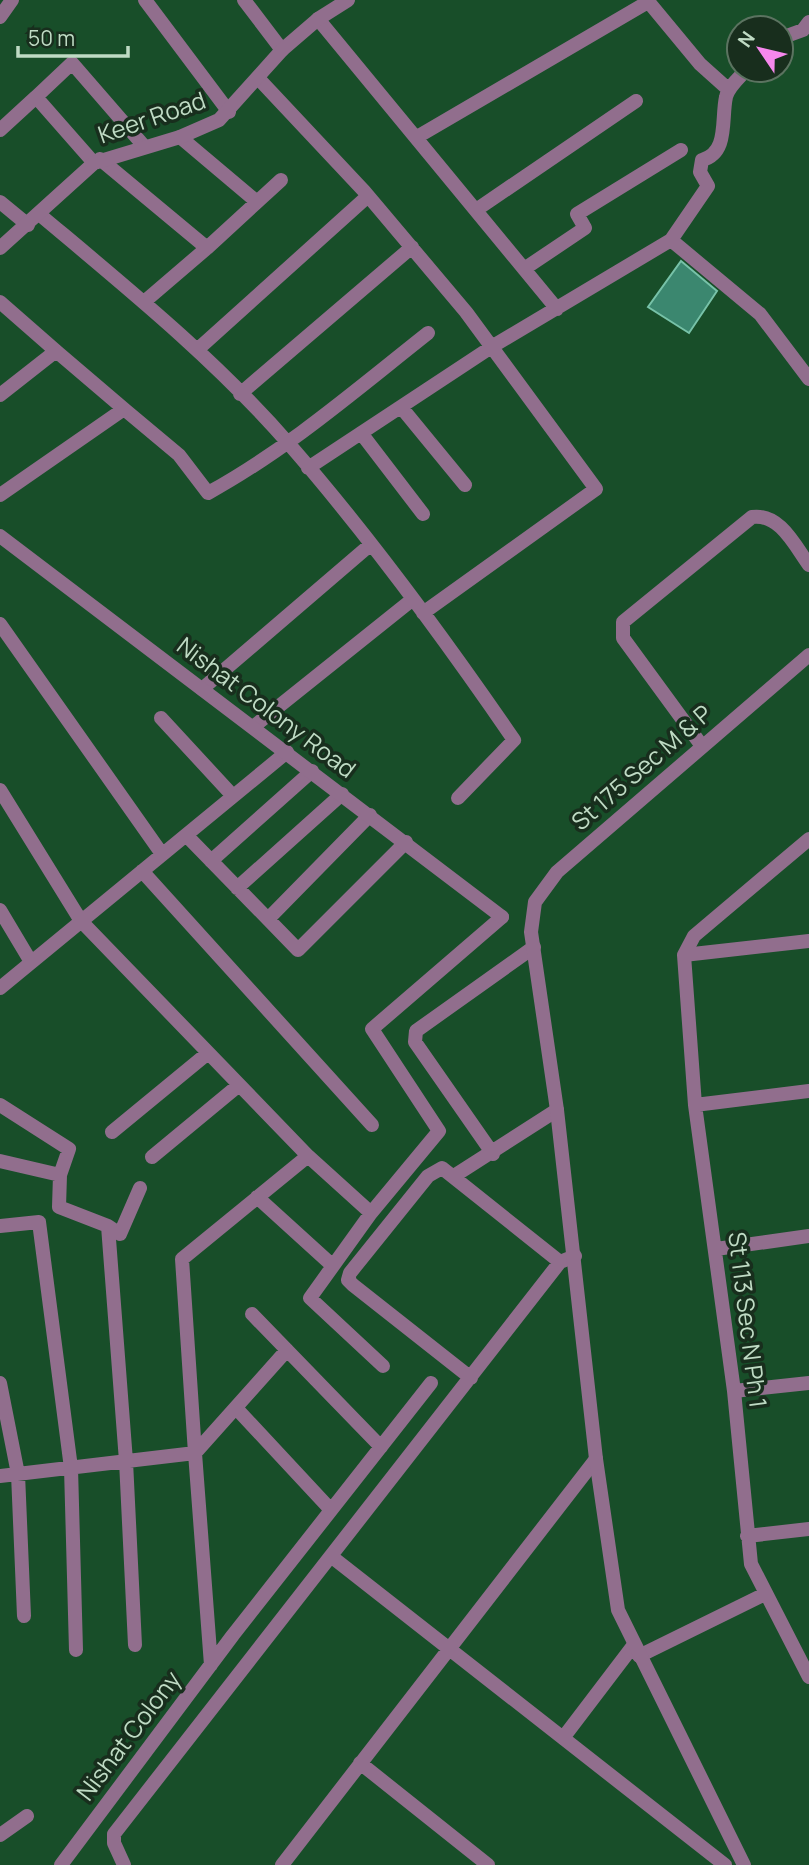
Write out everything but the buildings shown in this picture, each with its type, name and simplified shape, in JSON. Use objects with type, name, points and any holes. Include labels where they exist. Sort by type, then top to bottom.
[{"type":"street","points":[[0,17],[12,0]]},
{"type":"street","points":[[145,0],[229,112]]},
{"type":"street","points":[[244,0],[282,50]]},
{"type":"street","name":"Keer Road","points":[[0,248],[28,225],[57,194],[97,161],[180,137],[209,126],[229,112],[282,50],[318,19],[348,0]]},
{"type":"street","points":[[417,137],[647,1],[700,64],[729,90]]},
{"type":"street","points":[[318,19],[556,309]]},
{"type":"street","points":[[795,33],[803,30],[809,22]]},
{"type":"street","points":[[0,131],[72,62],[144,146]]},
{"type":"street","points":[[258,78],[412,247],[493,346],[596,489],[424,613]]},
{"type":"street","points":[[308,468],[493,346],[671,240],[708,186],[701,172],[702,160],[710,158],[719,149],[729,90],[734,84]]},
{"type":"street","points":[[36,97],[97,161],[207,247]]},
{"type":"street","points":[[476,210],[636,101]]},
{"type":"street","points":[[180,137],[257,202]]},
{"type":"street","points":[[524,270],[585,228],[577,214],[681,149]]},
{"type":"street","points":[[144,302],[281,180]]},
{"type":"street","points":[[197,350],[368,196]]},
{"type":"street","points":[[0,202],[28,225]]},
{"type":"street","points":[[39,214],[197,350],[288,443],[424,613],[514,740],[458,798]]},
{"type":"street","points":[[671,240],[760,314],[809,379]]},
{"type":"street","points":[[240,394],[412,247]]},
{"type":"street","points":[[0,302],[178,455],[208,493],[252,469],[288,443],[428,333]]},
{"type":"street","points":[[0,395],[56,351]]},
{"type":"street","points":[[401,407],[465,485]]},
{"type":"street","points":[[0,495],[124,410]]},
{"type":"street","points":[[361,433],[423,514]]},
{"type":"street","points":[[702,746],[623,638],[623,622],[752,517],[762,516],[778,523],[809,564]]},
{"type":"street","name":"Nishat Colony Road","points":[[1,538],[502,917],[372,1029],[439,1131],[371,1213]]},
{"type":"street","points":[[202,689],[370,545]]},
{"type":"street","points":[[253,727],[412,599]]},
{"type":"street","points":[[0,624],[162,854]]},
{"type":"street","name":"St 175 Sec M & P","points":[[534,947],[531,932],[535,902],[557,872],[809,655]]},
{"type":"street","points":[[161,718],[233,796]]},
{"type":"street","points":[[0,988],[287,752]]},
{"type":"street","points":[[211,861],[312,771]]},
{"type":"street","points":[[0,790],[81,921],[307,1156],[371,1213],[310,1298],[383,1366]]},
{"type":"street","points":[[237,888],[342,794]]},
{"type":"street","points":[[268,919],[370,815]]},
{"type":"street","points":[[186,835],[298,950],[406,842]]},
{"type":"street","points":[[684,955],[694,936],[809,839]]},
{"type":"street","points":[[142,871],[372,1125]]},
{"type":"street","points":[[0,910],[32,962]]},
{"type":"street","points":[[684,955],[809,941]]},
{"type":"street","points":[[493,1154],[415,1042],[416,1031],[534,947],[575,1256],[596,1459],[618,1610],[744,1865]]},
{"type":"street","name":"St 113 Sec N Ph 1","points":[[684,955],[695,1105],[734,1391],[751,1564],[809,1677]]},
{"type":"street","points":[[112,1132],[208,1053]]},
{"type":"street","points":[[152,1157],[239,1085]]},
{"type":"street","points":[[695,1105],[809,1091]]},
{"type":"street","points":[[0,1105],[69,1149],[60,1175],[59,1207],[120,1234],[141,1188]]},
{"type":"street","points":[[454,1176],[493,1154],[557,1110]]},
{"type":"street","points":[[211,1664],[182,1259],[307,1156]]},
{"type":"street","points":[[0,1161],[60,1175]]},
{"type":"street","points":[[471,1378],[348,1280],[350,1273],[428,1176],[442,1168],[560,1262]]},
{"type":"street","points":[[257,1197],[332,1266]]},
{"type":"street","points":[[0,1226],[39,1222],[71,1468],[76,1650]]},
{"type":"street","points":[[108,1227],[126,1461],[135,1644]]},
{"type":"street","points":[[716,1249],[809,1236]]},
{"type":"street","points":[[124,1865],[114,1843],[114,1834],[560,1262],[575,1256]]},
{"type":"street","points":[[252,1314],[381,1447]]},
{"type":"street","points":[[0,1476],[195,1453],[287,1350]]},
{"type":"street","points":[[0,1383],[18,1474],[24,1616]]},
{"type":"street","name":"Nishat Colony","points":[[61,1865],[233,1635],[431,1383]]},
{"type":"street","points":[[734,1391],[809,1383]]},
{"type":"street","points":[[236,1408],[331,1510]]},
{"type":"street","points":[[282,1865],[596,1459]]},
{"type":"street","points":[[747,1536],[809,1529]]},
{"type":"street","points":[[332,1557],[725,1865]]},
{"type":"street","points":[[563,1738],[636,1651],[765,1594]]},
{"type":"street","points":[[360,1763],[488,1865]]},
{"type":"street","points":[[0,1835],[27,1816]]}]
